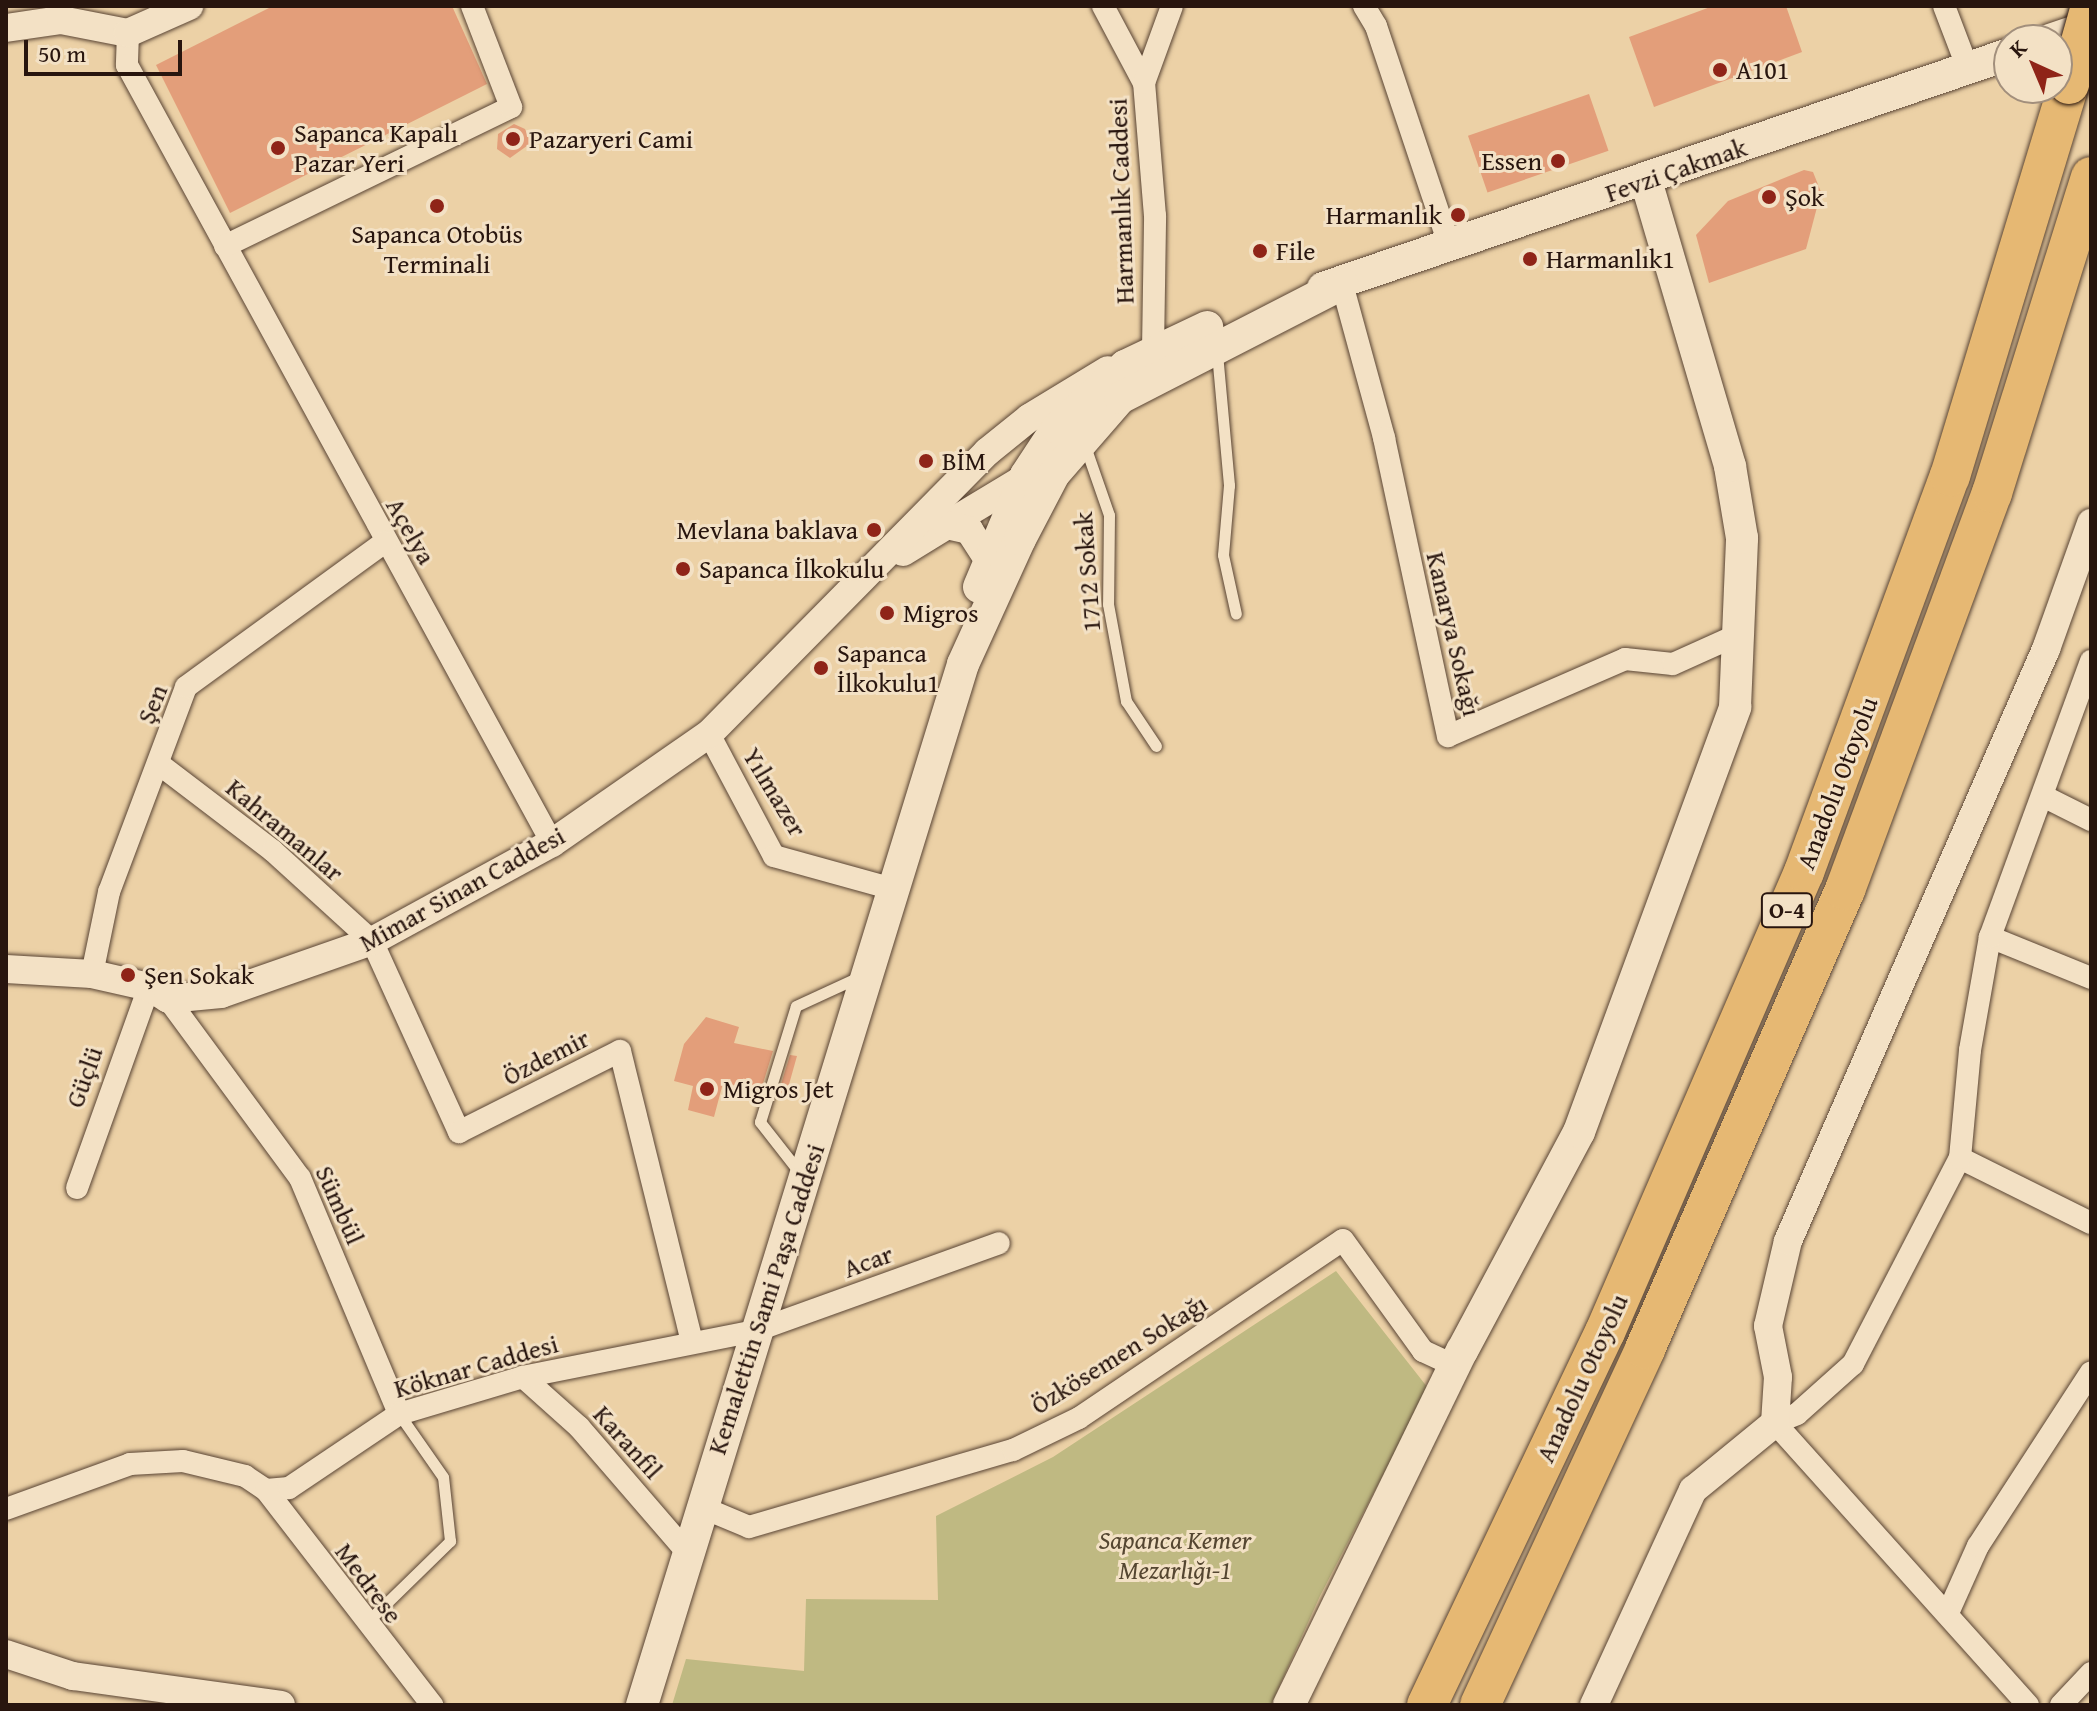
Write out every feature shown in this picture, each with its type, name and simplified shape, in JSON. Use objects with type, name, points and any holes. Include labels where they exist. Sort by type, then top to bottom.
[{"type":"highway","name":"Anadolu Otoyolu","points":[[1427,1705],[1605,1332],[1804,872],[1950,476],[2091,6]]},
{"type":"highway","name":"Anadolu Otoyolu","points":[[1480,1705],[1645,1349],[1845,890],[1986,508],[2091,177]]},
{"type":"main road","name":"Fevzi Çakmak","points":[[1342,284],[1993,60]]},
{"type":"main road","points":[[1289,1705],[1455,1366],[1583,1120],[1735,707],[1742,633],[1742,538],[1730,466],[1646,181]]},
{"type":"main road","name":"Kemalettin Sami Paşa Caddesi","points":[[642,1705],[685,1550],[897,890],[963,664],[969,619],[988,559],[1026,475],[1057,428],[1125,366],[1153,350],[1281,297],[1342,284]]},
{"type":"main road","name":"Kemalettin Sami Paşa Caddesi","points":[[963,664],[1037,507],[1073,448],[1149,378],[1342,284]]},
{"type":"street","points":[[6,28],[61,20],[128,33],[189,6]]},
{"type":"street","points":[[225,246],[511,107],[472,6]]},
{"type":"street","points":[[1103,6],[1144,83]]},
{"type":"street","name":"Harmanlık Caddesi","points":[[1153,350],[1155,216],[1144,83],[1172,6]]},
{"type":"street","points":[[1364,6],[1376,26],[1450,247]]},
{"type":"street","points":[[1944,6],[1968,69]]},
{"type":"street","name":"Açelya","points":[[128,33],[127,65],[552,843]]},
{"type":"street","name":"Kanarya Sokağı","points":[[1342,284],[1384,438],[1448,736],[1625,659],[1673,664],[1742,633]]},
{"type":"street","points":[[846,598],[975,464],[1029,418],[1107,370],[1125,366]]},
{"type":"street","points":[[846,598],[947,525],[1073,448]]},
{"type":"street","points":[[975,464],[1001,460],[1026,475],[1037,507]]},
{"type":"street","points":[[2028,1705],[1775,1423],[1778,1377],[1768,1326],[1788,1241],[2046,649],[2091,523]]},
{"type":"street","points":[[947,525],[969,530],[988,559]]},
{"type":"street","name":"Şen","points":[[92,974],[109,892],[186,687],[385,542]]},
{"type":"street","name":"Mimar Sinan Caddesi","points":[[6,969],[92,974],[159,993],[221,994],[372,941],[552,843],[709,734],[846,598]]},
{"type":"street","points":[[1594,1705],[1693,1490],[1775,1423],[1797,1414],[1853,1364],[1960,1158],[1970,1050],[1990,937],[2091,661]]},
{"type":"street","name":"Yılmazer","points":[[709,734],[774,856],[897,890]]},
{"type":"street","name":"Kahramanlar","points":[[159,764],[273,851],[372,941]]},
{"type":"street","points":[[2043,796],[2091,820]]},
{"type":"street","points":[[1990,937],[2091,978]]},
{"type":"street","name":"Özdemir","points":[[372,941],[459,1132],[620,1051],[692,1342]]},
{"type":"street","name":"Güçlü","points":[[77,1188],[159,993]]},
{"type":"street","name":"Sümbül","points":[[159,993],[300,1178],[399,1414]]},
{"type":"street","points":[[1960,1158],[2091,1223]]},
{"type":"street","name":"Özkösemen Sokağı","points":[[699,1506],[749,1527],[1013,1450],[1079,1418],[1343,1240],[1423,1351],[1455,1366]]},
{"type":"street","name":"Acar","points":[[755,1331],[999,1243]]},
{"type":"street","name":"Köknar Caddesi","points":[[266,1490],[289,1488],[399,1414],[523,1377],[755,1331]]},
{"type":"street","points":[[1948,1613],[1978,1546],[2091,1372]]},
{"type":"street","name":"Karanfil","points":[[523,1377],[579,1427],[685,1550]]},
{"type":"street","points":[[6,1509],[130,1464],[183,1461],[245,1476],[266,1490]]},
{"type":"street","name":"Medrese","points":[[266,1490],[364,1624],[432,1705]]},
{"type":"street","points":[[6,1654],[73,1676],[281,1705]]},
{"type":"street","points":[[2061,1705],[2091,1673]]},
{"type":"lane","points":[[1217,344],[1229,485],[1223,555],[1236,614]]},
{"type":"lane","name":"1712 Sokak","points":[[1073,448],[1109,515],[1108,604],[1126,701],[1156,746]]},
{"type":"lane","points":[[805,1180],[760,1122],[796,1006],[870,972]]},
{"type":"lane","points":[[364,1624],[450,1541],[443,1477],[399,1414]]},
{"type":"green space","name":"Sapanca Kemer Mezarlığı-1","points":[[1336,1271],[1428,1388],[1320,1596],[1271,1705],[672,1705],[686,1659],[804,1671],[806,1599],[938,1600],[936,1516],[1053,1457]]},
{"type":"building","name":"Sapanca Kapalı Pazar Yeri","points":[[273,6],[452,6],[487,84],[230,213],[156,65]]},
{"type":"building","points":[[1713,6],[1786,6],[1802,52],[1654,107],[1629,37]]},
{"type":"building","points":[[1589,94],[1609,151],[1488,192],[1468,136]]},
{"type":"building","name":"Pazaryeri Cami","points":[[514,124],[525,129],[531,143],[510,158],[497,149],[498,134]]},
{"type":"building","points":[[1804,170],[1813,172],[1821,192],[1806,249],[1709,283],[1696,235],[1728,201]]},
{"type":"building","points":[[706,1017],[739,1027],[734,1043],[773,1051],[761,1090],[723,1083],[714,1117],[688,1110],[693,1086],[674,1081],[684,1044]]},
{"type":"building","points":[[790,1055],[797,1056],[786,1095],[778,1094]]},
{"type":"place","name":"A101","points":[[1720,70]]},
{"type":"place","name":"Pazaryeri Cami","points":[[513,139]]},
{"type":"place","name":"Sapanca Kapalı Pazar Yeri","points":[[278,148]]},
{"type":"place","name":"Essen","points":[[1558,161]]},
{"type":"place","name":"Şok","points":[[1769,197]]},
{"type":"place","name":"Sapanca Otobüs Terminali","points":[[437,206]]},
{"type":"place","name":"Harmanlık","points":[[1458,215]]},
{"type":"place","name":"File","points":[[1260,251]]},
{"type":"place","name":"Harmanlık1","points":[[1530,259]]},
{"type":"place","name":"BİM","points":[[926,461]]},
{"type":"place","name":"Mevlana baklava","points":[[874,530]]},
{"type":"place","name":"Sapanca İlkokulu","points":[[683,569]]},
{"type":"place","name":"Migros","points":[[887,613]]},
{"type":"place","name":"Sapanca İlkokulu1","points":[[821,668]]},
{"type":"place","name":"Şen Sokak","points":[[128,975]]},
{"type":"place","name":"Migros Jet","points":[[707,1089]]}]
